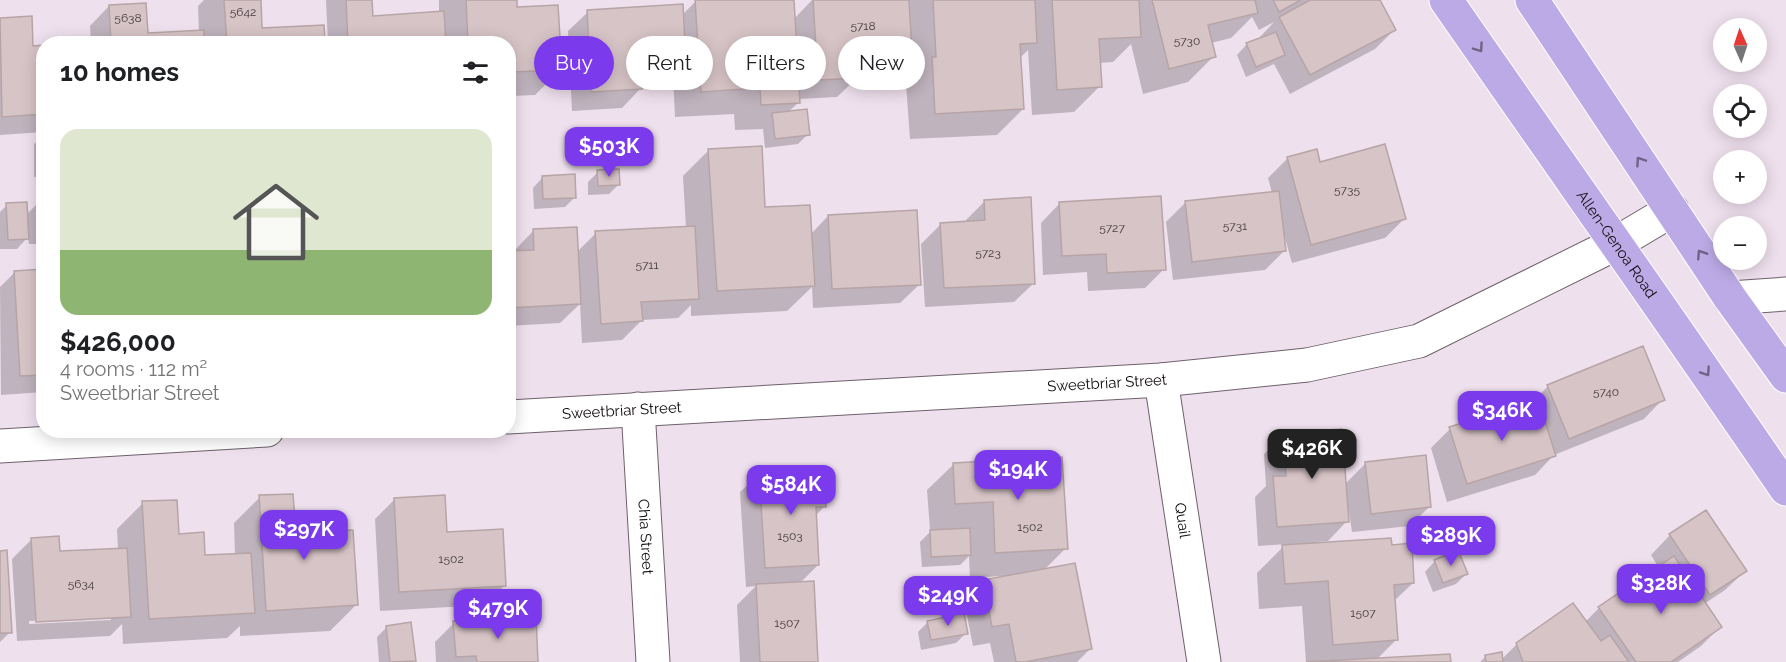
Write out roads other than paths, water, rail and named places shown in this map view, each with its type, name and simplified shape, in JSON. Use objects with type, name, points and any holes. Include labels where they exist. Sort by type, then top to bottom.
[{"type":"main road","name":"Allen-Genoa Road","points":[[1446,0],[1615,244],[1673,323],[1786,489]]},
{"type":"main road","points":[[1532,0],[1730,297],[1786,376]]},
{"type":"street","name":"Sweetbriar Street","points":[[516,417],[1161,380],[1307,365],[1419,341],[1615,244],[1672,210]]},
{"type":"street","points":[[1730,297],[1786,294]]},
{"type":"street","name":"Quail","points":[[1161,380],[1204,662]]},
{"type":"street","name":"Chia Street","points":[[638,410],[652,662]]},
{"type":"street","points":[[0,446],[134,438]]}]
